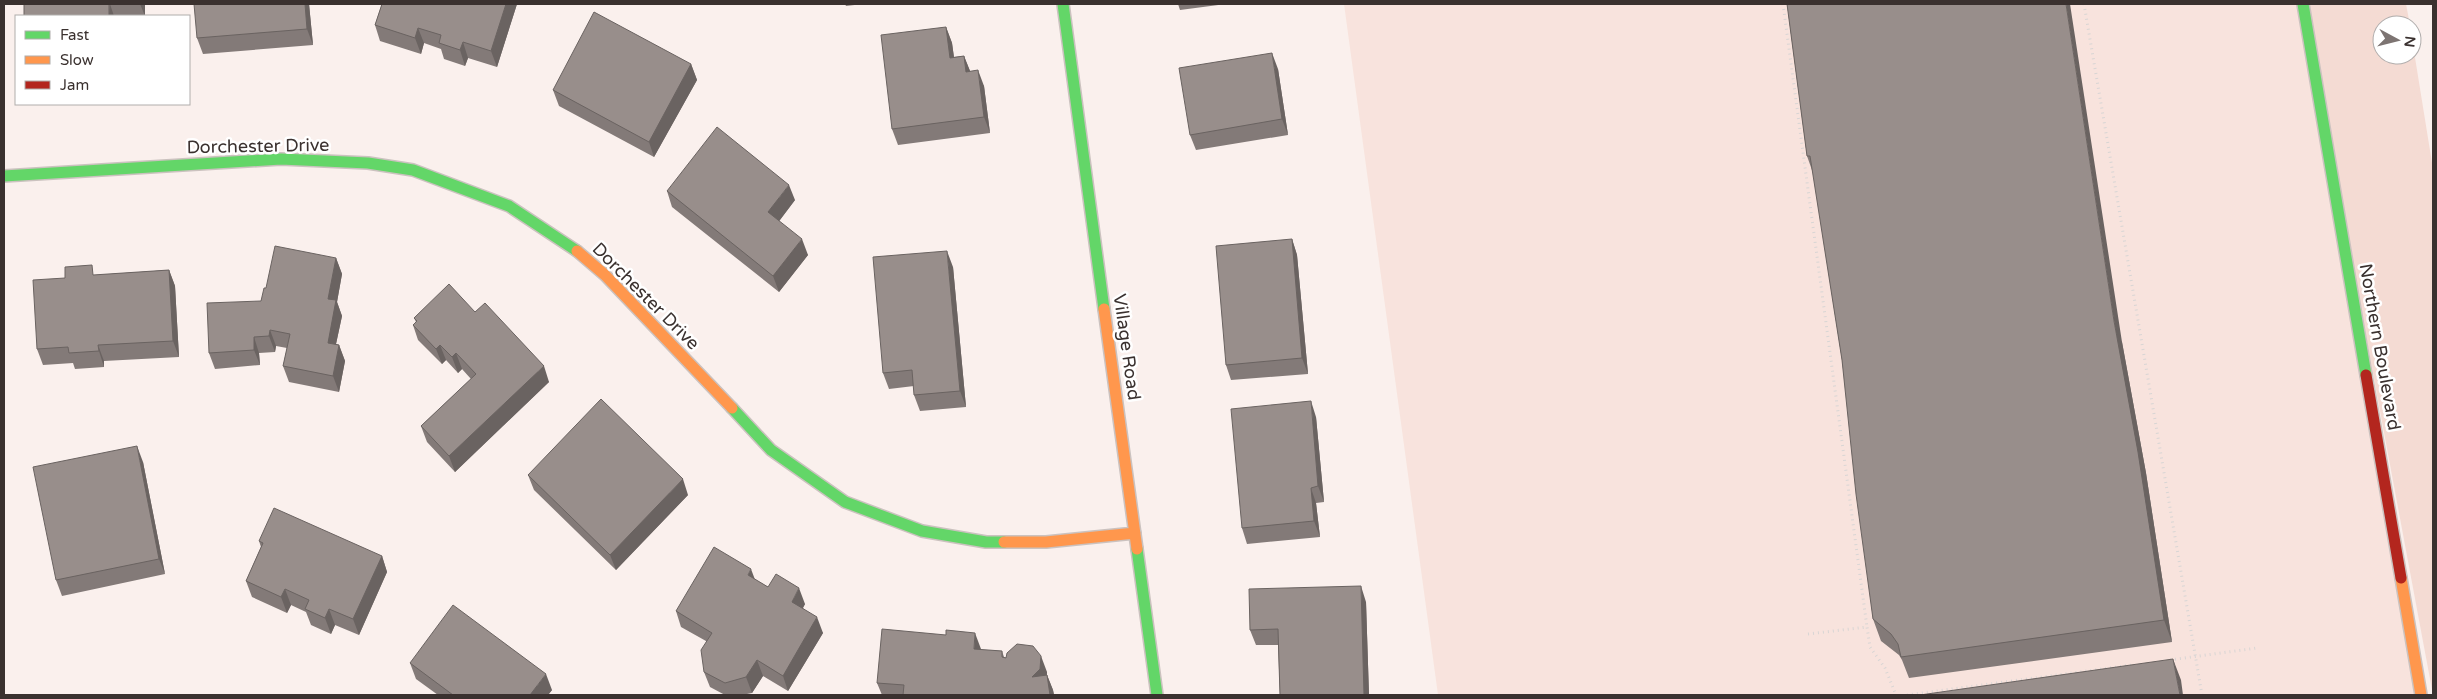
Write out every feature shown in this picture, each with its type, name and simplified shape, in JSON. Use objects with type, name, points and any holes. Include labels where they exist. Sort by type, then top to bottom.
[{"type":"street","name":"Village Road","points":[[1063,4],[1157,695]]},
{"type":"street","name":"Northern Boulevard","points":[[2303,4],[2422,695]]},
{"type":"street","name":"Dorchester Drive","points":[[4,176],[280,159],[368,163],[413,170],[509,206],[570,245],[604,275],[771,450],[845,502],[922,531],[986,542],[1046,542],[1135,533]]},
{"type":"path","points":[[1782,4],[1870,647],[1885,668],[1896,695]]},
{"type":"path","points":[[2084,4],[2202,695]]},
{"type":"path","points":[[1808,634],[1867,627]]},
{"type":"path","points":[[2167,660],[2256,648]]},
{"type":"path","points":[[1907,695],[2138,664]]},
{"type":"shaded area","points":[[1344,4],[2303,4],[2422,695],[1438,695]]},
{"type":"shaded area","points":[[2304,4],[2406,4],[2408,15],[2372,15],[2372,65],[2416,65],[2433,169],[2433,695]]},
{"type":"building","points":[[24,4],[109,4],[109,15],[24,15]]},
{"type":"building","points":[[194,4],[305,4],[307,29],[197,38]]},
{"type":"building","points":[[382,4],[506,4],[491,51],[463,42],[460,50],[439,43],[441,35],[418,28],[415,38],[375,25]]},
{"type":"building","points":[[1787,4],[2066,4],[2114,321],[2138,452],[2164,620],[1901,657],[1898,644],[1891,634],[1873,619],[1856,494],[1842,360],[1810,156],[1807,156]]},
{"type":"building","points":[[594,12],[691,64],[649,142],[553,90]]},
{"type":"building","points":[[946,27],[950,58],[964,56],[966,72],[978,70],[984,117],[892,129],[881,35]]},
{"type":"building","points":[[1272,53],[1282,119],[1190,135],[1179,68]]},
{"type":"building","points":[[717,127],[789,185],[768,212],[802,239],[773,276],[667,191]]},
{"type":"building","points":[[1292,239],[1302,358],[1226,365],[1216,246]]},
{"type":"building","points":[[275,246],[336,258],[328,299],[336,300],[328,343],[339,345],[333,376],[283,366],[290,334],[270,330],[269,336],[254,337],[254,350],[209,353],[207,303],[261,301],[264,288],[266,288]]},
{"type":"building","points":[[947,251],[960,391],[914,395],[912,370],[883,373],[873,257]]},
{"type":"building","points":[[92,265],[93,275],[169,270],[173,341],[98,345],[99,351],[69,353],[68,347],[37,349],[33,280],[65,278],[65,267]]},
{"type":"building","points":[[449,284],[475,312],[485,303],[544,366],[449,456],[421,426],[476,374],[456,353],[452,357],[440,345],[436,349],[413,325],[417,321],[414,318]]},
{"type":"building","points":[[601,399],[683,479],[610,555],[528,475]]},
{"type":"building","points":[[1311,401],[1318,486],[1311,488],[1314,521],[1242,528],[1231,409]]},
{"type":"building","points":[[137,446],[159,559],[56,580],[33,467]]},
{"type":"building","points":[[274,508],[382,556],[353,619],[329,609],[325,618],[305,609],[309,600],[285,589],[281,597],[246,581],[263,543],[259,541]]},
{"type":"building","points":[[714,547],[751,569],[748,575],[768,587],[776,574],[799,588],[792,602],[817,617],[783,676],[757,660],[746,677],[725,683],[704,672],[701,650],[712,633],[676,611]]},
{"type":"building","points":[[1361,586],[1364,695],[1280,695],[1278,629],[1250,630],[1249,589]]},
{"type":"building","points":[[453,605],[546,674],[530,695],[453,695],[410,663]]},
{"type":"building","points":[[882,629],[946,635],[946,630],[975,633],[974,649],[1002,651],[1002,657],[1006,658],[1007,653],[1017,644],[1033,646],[1041,656],[1040,669],[1032,677],[1047,675],[1050,695],[903,695],[904,685],[877,683]]},
{"type":"building","points":[[2173,659],[2180,695],[1920,695]]},
{"type":"traffic: fast","points":[[1063,4],[1104,309]]},
{"type":"traffic: fast","points":[[2303,4],[2366,375]]},
{"type":"traffic: fast","points":[[4,176],[281,159],[368,163],[413,170],[509,206],[577,251]]},
{"type":"traffic: fast","points":[[732,408],[771,450],[845,502],[922,531],[986,542],[1004,542]]},
{"type":"traffic: fast","points":[[1137,549],[1157,695]]},
{"type":"traffic: slow","points":[[577,251],[605,275],[732,408]]},
{"type":"traffic: slow","points":[[1104,309],[1137,549]]},
{"type":"traffic: slow","points":[[1004,542],[1046,542],[1135,533]]},
{"type":"traffic: slow","points":[[2401,578],[2421,695]]},
{"type":"traffic: jam","points":[[2366,375],[2401,578]]}]
